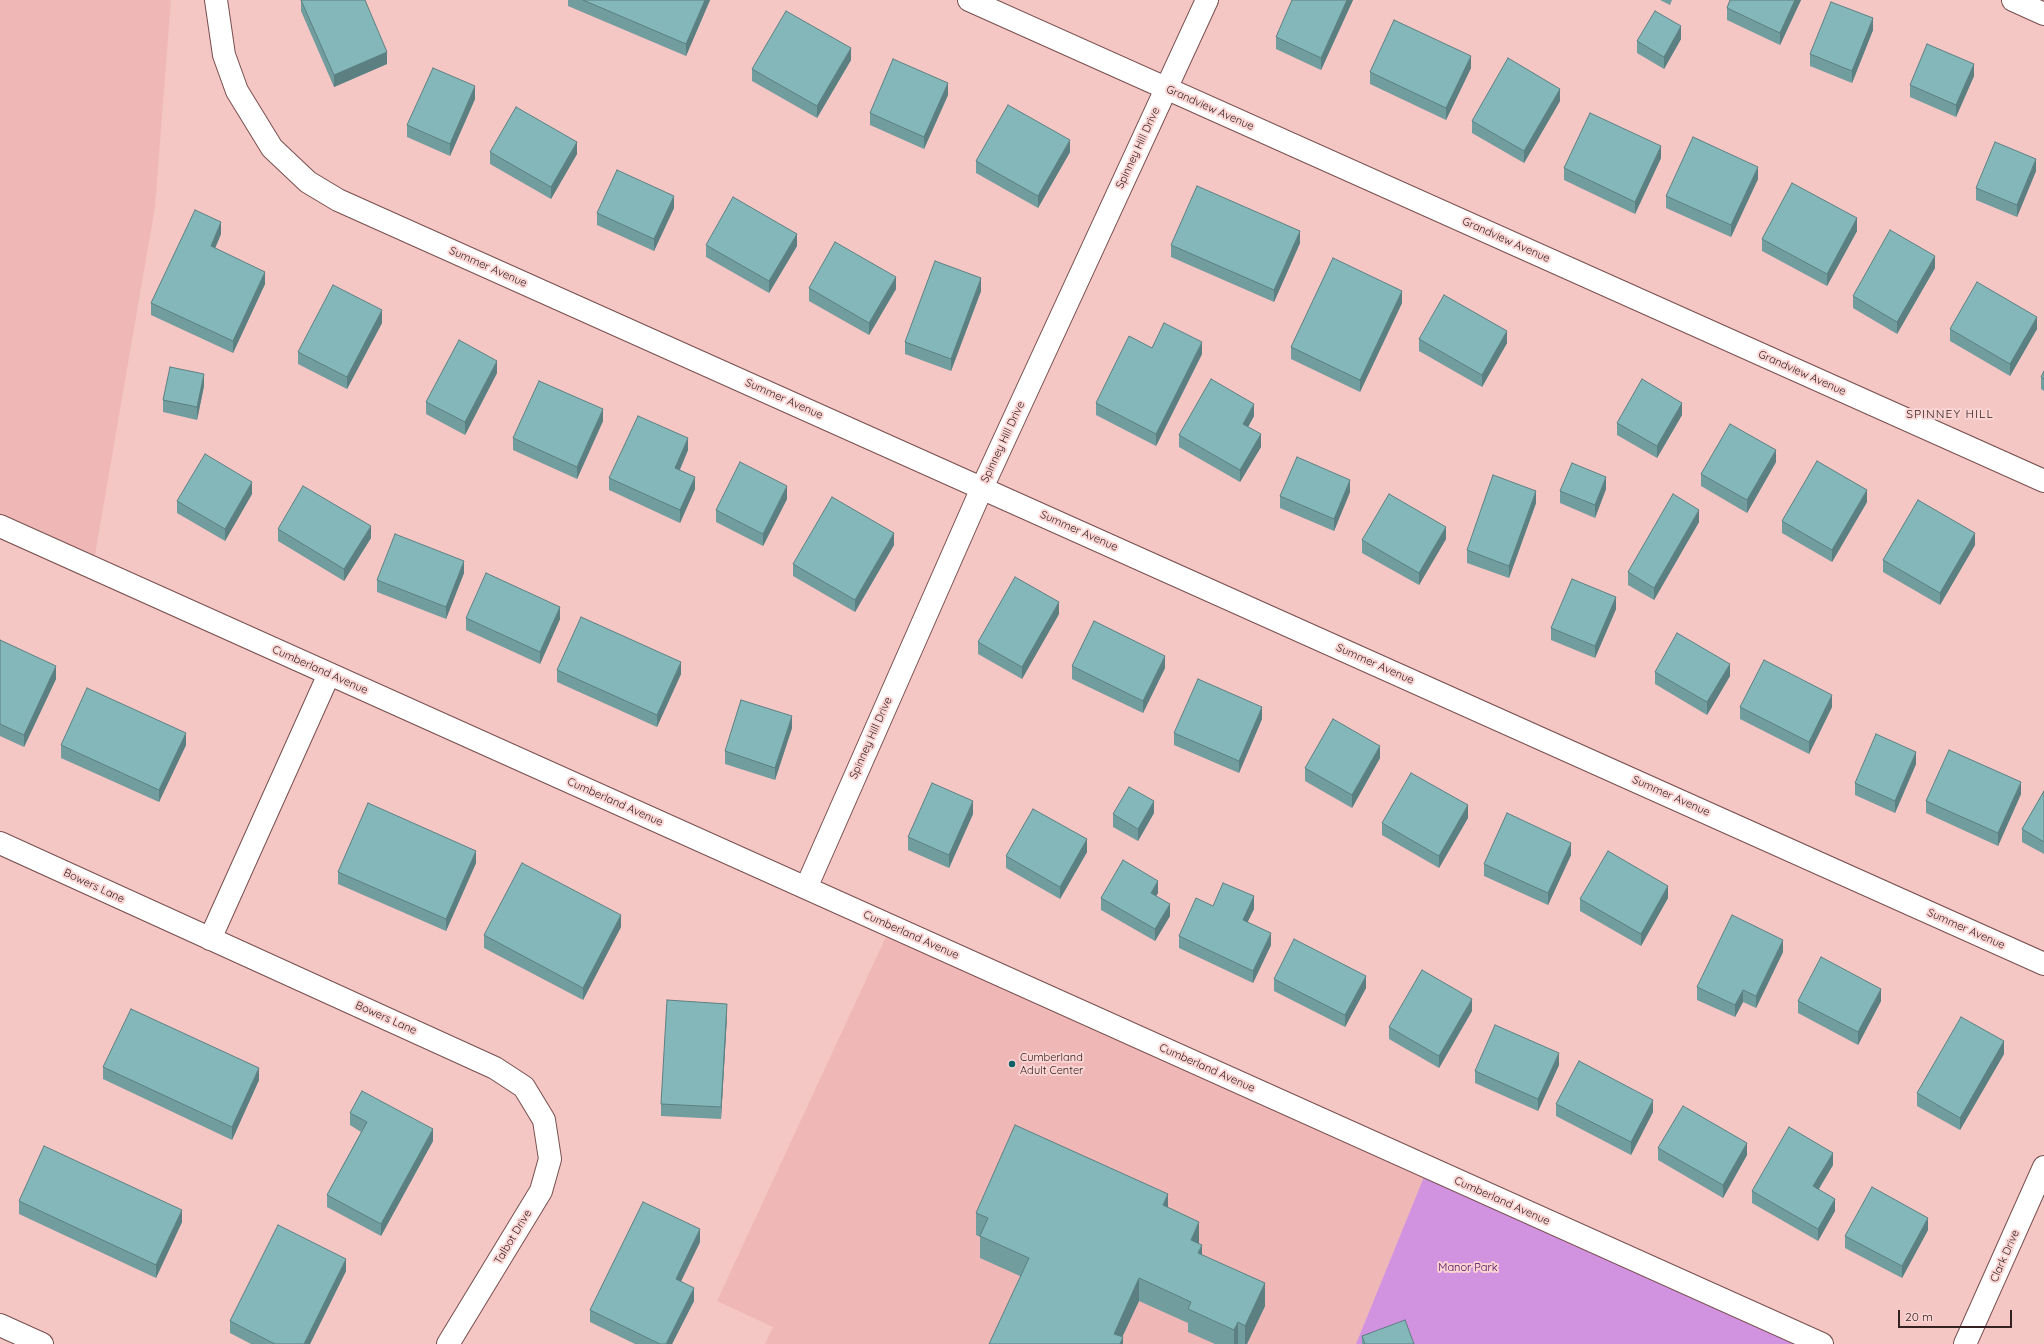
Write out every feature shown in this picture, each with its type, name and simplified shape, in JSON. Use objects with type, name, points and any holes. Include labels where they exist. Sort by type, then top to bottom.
[{"type":"street","name":"Summer Avenue","points":[[216,0],[224,55],[237,91],[272,148],[308,182],[338,200],[2044,964]]},
{"type":"street","name":"Grandview Avenue","points":[[969,0],[2044,481]]},
{"type":"street","name":"Spinney Hill Drive","points":[[806,888],[982,488],[1207,0]]},
{"type":"street","points":[[2013,0],[2044,14]]},
{"type":"street","name":"Cumberland Avenue","points":[[0,526],[1822,1344]]},
{"type":"street","points":[[210,939],[329,674]]},
{"type":"street","name":"Bowers Lane","points":[[0,843],[495,1068],[524,1087],[544,1120]]},
{"type":"street","name":"Talbot Drive","points":[[448,1344],[541,1191],[550,1159],[544,1120]]},
{"type":"street","name":"Clark Drive","points":[[1965,1344],[2044,1167]]},
{"type":"street","points":[[0,1325],[42,1344]]},
{"type":"shaded area","points":[[0,0],[171,0],[155,207],[92,572],[0,530]]},
{"type":"shaded area","name":"Cumberland Adult Center","points":[[891,926],[1428,1167],[1356,1344],[765,1344],[773,1327],[717,1301]]},
{"type":"green space","name":"Manor Park","points":[[1428,1167],[1822,1344],[1356,1344]]},
{"type":"building","points":[[301,0],[365,0],[387,52],[334,75]]},
{"type":"building","points":[[583,0],[705,0],[686,44]]},
{"type":"building","points":[[1292,0],[1347,0],[1321,58],[1276,37]]},
{"type":"building","points":[[1730,0],[1795,0],[1780,33],[1727,8]]},
{"type":"building","points":[[1831,2],[1873,18],[1852,71],[1810,54]]},
{"type":"building","points":[[786,11],[851,48],[817,106],[752,69]]},
{"type":"building","points":[[1655,11],[1681,26],[1664,57],[1637,41]]},
{"type":"building","points":[[1394,20],[1471,56],[1446,108],[1370,72]]},
{"type":"building","points":[[1927,44],[1974,64],[1956,105],[1910,85]]},
{"type":"building","points":[[1508,58],[1560,89],[1524,151],[1472,121]]},
{"type":"building","points":[[893,59],[948,83],[924,137],[870,113]]},
{"type":"building","points":[[433,68],[475,86],[450,144],[407,125]]},
{"type":"building","points":[[1008,105],[1070,140],[1038,196],[976,161]]},
{"type":"building","points":[[516,107],[577,142],[551,187],[490,152]]},
{"type":"building","points":[[1590,113],[1661,146],[1635,202],[1564,168]]},
{"type":"building","points":[[1693,137],[1758,167],[1731,225],[1666,196]]},
{"type":"building","points":[[1995,142],[2036,159],[2017,205],[1976,188]]},
{"type":"building","points":[[617,170],[674,196],[654,239],[597,213]]},
{"type":"building","points":[[1792,183],[1857,218],[1827,274],[1762,239]]},
{"type":"building","points":[[1197,186],[1300,231],[1274,290],[1171,245]]},
{"type":"building","points":[[733,197],[797,234],[769,281],[706,245]]},
{"type":"building","points":[[195,210],[221,222],[211,246],[265,272],[233,341],[151,303]]},
{"type":"building","points":[[1890,230],[1935,256],[1897,322],[1853,296]]},
{"type":"building","points":[[835,242],[896,277],[869,323],[809,288]]},
{"type":"building","points":[[1333,258],[1402,291],[1360,380],[1291,347]]},
{"type":"building","points":[[935,261],[981,278],[951,359],[905,342]]},
{"type":"building","points":[[1977,282],[2037,317],[2010,364],[1950,329]]},
{"type":"building","points":[[333,285],[382,310],[347,377],[298,352]]},
{"type":"building","points":[[1444,295],[1507,331],[1482,375],[1419,339]]},
{"type":"building","points":[[1164,323],[1202,342],[1156,434],[1096,403],[1129,336],[1152,348]]},
{"type":"building","points":[[459,340],[497,361],[465,422],[426,402]]},
{"type":"building","points":[[170,367],[204,374],[197,407],[163,400]]},
{"type":"building","points":[[2044,371],[2044,379],[2041,377]]},
{"type":"building","points":[[1211,379],[1254,404],[1243,424],[1261,434],[1240,470],[1179,435]]},
{"type":"building","points":[[1642,379],[1682,403],[1657,446],[1617,423]]},
{"type":"building","points":[[539,381],[603,409],[577,467],[513,438]]},
{"type":"building","points":[[638,416],[688,438],[675,468],[695,477],[680,510],[609,478]]},
{"type":"building","points":[[1730,424],[1776,450],[1747,500],[1701,474]]},
{"type":"building","points":[[205,454],[252,482],[225,529],[177,501]]},
{"type":"building","points":[[1297,457],[1350,480],[1334,519],[1280,496]]},
{"type":"building","points":[[1817,461],[1867,490],[1832,550],[1782,521]]},
{"type":"building","points":[[740,462],[787,486],[763,534],[716,510]]},
{"type":"building","points":[[1572,463],[1606,477],[1595,505],[1560,491]]},
{"type":"building","points":[[1493,475],[1536,491],[1509,566],[1467,550]]},
{"type":"building","points":[[303,486],[371,526],[344,569],[278,529]]},
{"type":"building","points":[[1389,494],[1446,527],[1419,573],[1362,540]]},
{"type":"building","points":[[1673,494],[1699,510],[1654,588],[1628,572]]},
{"type":"building","points":[[832,497],[894,533],[855,600],[793,564]]},
{"type":"building","points":[[1918,500],[1975,533],[1940,593],[1883,560]]},
{"type":"building","points":[[395,534],[464,561],[446,607],[377,580]]},
{"type":"building","points":[[486,573],[560,607],[540,652],[466,618]]},
{"type":"building","points":[[1015,577],[1059,602],[1022,667],[978,642]]},
{"type":"building","points":[[1572,579],[1616,597],[1595,646],[1551,628]]},
{"type":"building","points":[[581,617],[681,662],[657,715],[557,670]]},
{"type":"building","points":[[1094,621],[1165,656],[1143,701],[1072,666]]},
{"type":"building","points":[[1677,633],[1730,664],[1707,702],[1655,672]]},
{"type":"building","points":[[0,640],[56,666],[24,735],[0,724]]},
{"type":"building","points":[[1764,660],[1832,695],[1809,742],[1740,707]]},
{"type":"building","points":[[1198,679],[1262,707],[1239,761],[1174,733]]},
{"type":"building","points":[[87,688],[186,733],[159,790],[61,745]]},
{"type":"building","points":[[741,700],[792,716],[775,768],[725,751]]},
{"type":"building","points":[[1333,719],[1380,746],[1352,795],[1305,768]]},
{"type":"building","points":[[1876,734],[1916,752],[1895,801],[1855,783]]},
{"type":"building","points":[[1949,750],[2021,782],[1998,833],[1926,801]]},
{"type":"building","points":[[1411,773],[1468,805],[1439,856],[1382,823]]},
{"type":"building","points":[[932,783],[973,801],[949,855],[908,837]]},
{"type":"building","points":[[1129,787],[1154,801],[1138,829],[1113,814]]},
{"type":"building","points":[[2044,791],[2044,842],[2022,829]]},
{"type":"building","points":[[368,803],[476,851],[446,919],[338,872]]},
{"type":"building","points":[[1033,809],[1087,839],[1060,887],[1006,856]]},
{"type":"building","points":[[1507,813],[1571,843],[1548,893],[1484,864]]},
{"type":"building","points":[[1608,851],[1668,886],[1641,934],[1580,899]]},
{"type":"building","points":[[1123,860],[1158,881],[1151,893],[1170,904],[1155,929],[1101,898]]},
{"type":"building","points":[[522,863],[621,915],[583,988],[484,935]]},
{"type":"building","points":[[1223,883],[1254,896],[1243,920],[1271,933],[1253,971],[1179,936],[1196,898],[1213,906]]},
{"type":"building","points":[[1732,915],[1783,940],[1756,996],[1743,990],[1735,1005],[1697,987]]},
{"type":"building","points":[[1294,939],[1366,976],[1345,1015],[1274,979]]},
{"type":"building","points":[[1821,957],[1881,989],[1858,1032],[1798,1001]]},
{"type":"building","points":[[1422,970],[1472,999],[1439,1056],[1389,1027]]},
{"type":"building","points":[[667,1000],[727,1004],[721,1107],[661,1104]]},
{"type":"building","points":[[131,1009],[259,1068],[232,1127],[103,1067]]},
{"type":"building","points":[[1961,1017],[2004,1041],[1960,1118],[1917,1093]]},
{"type":"building","points":[[1495,1025],[1559,1053],[1538,1099],[1475,1071]]},
{"type":"building","points":[[1579,1061],[1653,1100],[1631,1142],[1556,1104]]},
{"type":"building","points":[[362,1091],[433,1129],[381,1224],[327,1195],[367,1122],[350,1113]]},
{"type":"building","points":[[1683,1106],[1747,1143],[1723,1185],[1658,1148]]},
{"type":"building","points":[[1015,1125],[1168,1194],[1163,1205],[1199,1222],[1191,1240],[1202,1245],[1198,1253],[1265,1283],[1245,1326],[1238,1322],[1234,1330],[1188,1309],[1191,1302],[1139,1278],[1114,1334],[1123,1337],[1120,1344],[989,1344],[1029,1258],[980,1236],[988,1218],[976,1213]]},
{"type":"building","points":[[1789,1127],[1833,1153],[1813,1186],[1835,1199],[1818,1229],[1752,1191]]},
{"type":"building","points":[[44,1146],[182,1210],[156,1265],[19,1201]]},
{"type":"building","points":[[1872,1187],[1928,1218],[1902,1266],[1845,1236]]},
{"type":"building","points":[[643,1202],[700,1229],[676,1279],[694,1288],[666,1344],[660,1344],[590,1310]]},
{"type":"building","points":[[278,1225],[346,1259],[304,1344],[275,1344],[230,1321]]},
{"type":"building","points":[[1405,1320],[1414,1344],[1365,1344],[1362,1336]]},
{"type":"place","name":"Cumberland Adult Center","points":[[1012,1064]]},
{"type":"district","name":"SPINNEY HILL","points":[[1950,414]]}]
